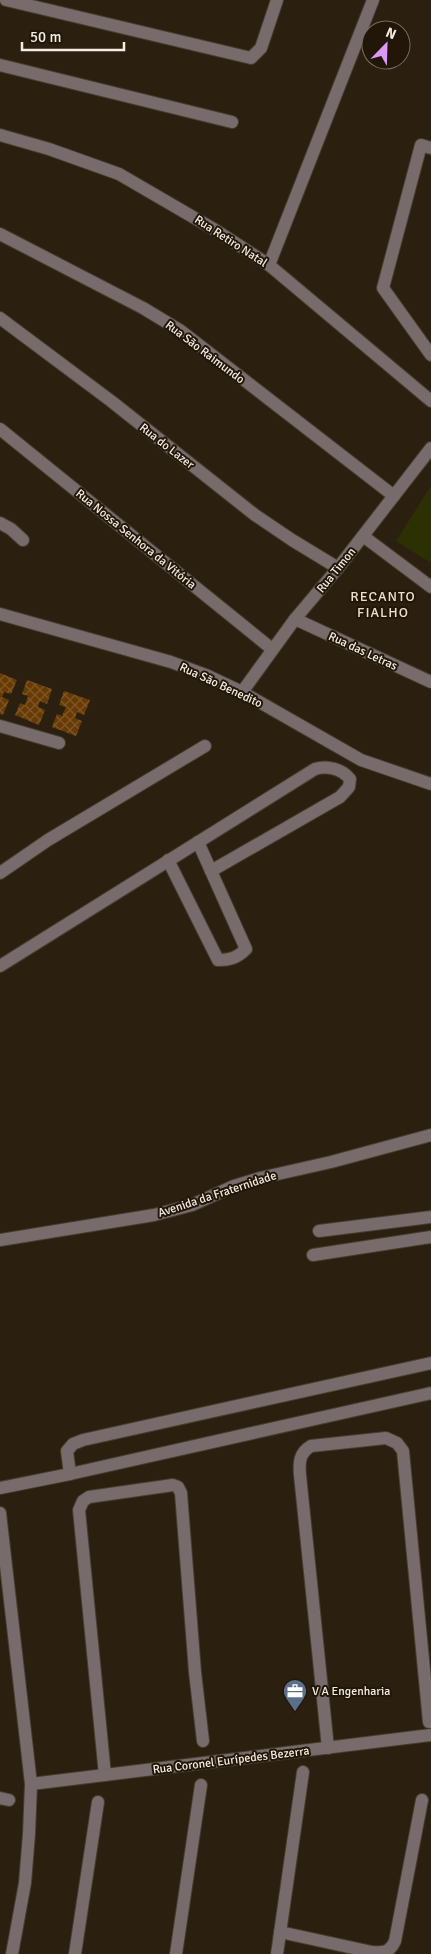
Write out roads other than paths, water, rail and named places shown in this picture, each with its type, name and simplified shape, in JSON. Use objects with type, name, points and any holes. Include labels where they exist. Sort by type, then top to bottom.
[{"type":"street","points":[[6,0],[251,58],[262,48],[277,0]]},
{"type":"street","points":[[269,265],[373,0]]},
{"type":"street","points":[[0,65],[232,122]]},
{"type":"street","name":"Rua Retiro Natal","points":[[0,135],[49,149],[119,174],[217,231],[269,265],[431,401]]},
{"type":"street","points":[[431,148],[421,145],[383,288],[431,355]]},
{"type":"street","name":"Rua São Raimundo","points":[[0,234],[143,308],[181,331],[394,496]]},
{"type":"street","name":"Rua do Lazer","points":[[0,318],[111,401],[255,515],[338,568]]},
{"type":"street","name":"Rua Nossa Senhora da Vitória","points":[[0,429],[272,649]]},
{"type":"street","name":"Rua Timon","points":[[242,692],[295,619],[338,568],[431,448]]},
{"type":"street","points":[[0,523],[11,529],[23,540]]},
{"type":"street","points":[[362,536],[431,587]]},
{"type":"street","name":"Rua São Benedito","points":[[0,614],[171,662],[206,675],[242,692],[362,760],[431,784]]},
{"type":"street","name":"Rua das Letras","points":[[295,619],[431,682]]},
{"type":"street","points":[[0,726],[59,743]]},
{"type":"street","points":[[0,873],[48,840],[205,746]]},
{"type":"street","points":[[0,966],[315,769],[322,766],[329,767],[346,774],[350,779],[349,787],[340,797],[211,871]]},
{"type":"street","points":[[168,860],[218,960],[230,960],[239,956],[246,949],[198,842]]},
{"type":"street","name":"Avenida da Fraternidade","points":[[0,1240],[154,1215],[192,1205],[234,1186],[260,1178],[331,1162],[431,1135]]},
{"type":"street","points":[[318,1231],[431,1217]]},
{"type":"street","points":[[314,1255],[431,1237]]},
{"type":"street","points":[[70,1474],[67,1452],[73,1444],[83,1440],[431,1363]]},
{"type":"street","points":[[0,1488],[431,1393]]},
{"type":"street","points":[[328,1748],[300,1475],[301,1456],[311,1446],[386,1438],[397,1444],[403,1451],[429,1722]]},
{"type":"street","points":[[105,1775],[79,1510],[83,1501],[89,1497],[173,1485],[178,1487],[181,1493],[195,1672],[203,1741]]},
{"type":"street","points":[[0,1521],[31,1784],[25,1882],[12,1954]]},
{"type":"street","name":"Rua Coronel Eurípedes Bezerra","points":[[31,1784],[431,1736]]},
{"type":"street","points":[[277,1954],[303,1772]]},
{"type":"street","points":[[176,1954],[201,1785]]},
{"type":"street","points":[[280,1932],[372,1952],[382,1953],[392,1948],[395,1941],[422,1800]]},
{"type":"street","points":[[75,1954],[98,1802]]},
{"type":"place","name":"V A Engenharia","points":[[295,1712]]},
{"type":"district","name":"RECANTO FIALHO","points":[[383,604]]}]
